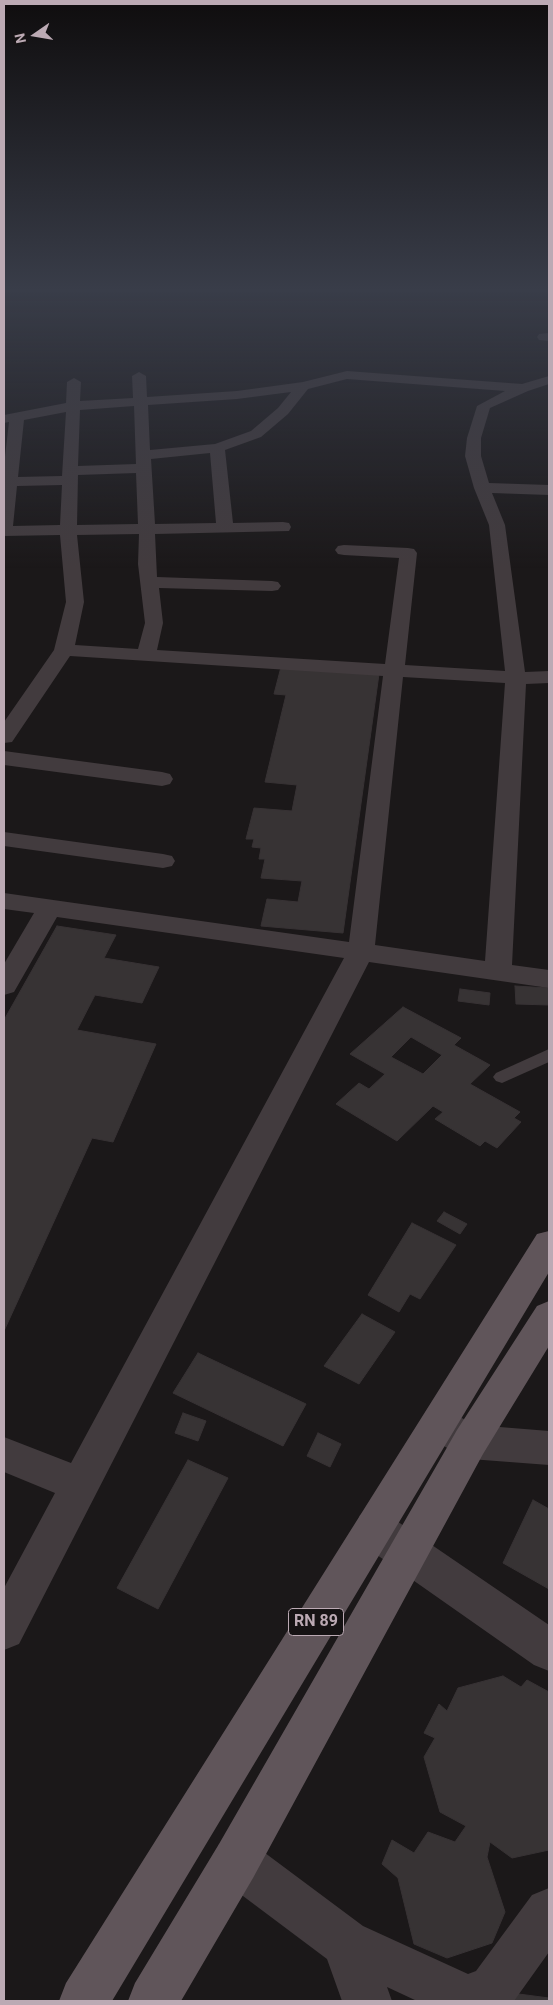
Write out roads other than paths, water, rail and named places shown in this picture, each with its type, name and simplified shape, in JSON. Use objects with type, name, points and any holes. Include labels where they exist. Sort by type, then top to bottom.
[{"type":"main road","name":"RN 89","points":[[154,2001],[236,1861],[407,1554],[454,1433],[549,1244]]},
{"type":"main road","name":"RN 89","points":[[84,2001],[374,1529],[549,1316]]},
{"type":"street","points":[[4,737],[64,650],[75,602],[68,529],[74,383]]},
{"type":"street","points":[[138,383],[144,462],[147,564],[154,623],[146,655]]},
{"type":"street","points":[[283,527],[4,531],[10,418],[73,406],[237,395],[317,383]]},
{"type":"street","points":[[449,383],[523,388],[549,393]]},
{"type":"street","points":[[498,972],[516,678],[497,525],[482,488],[473,456],[474,438],[484,406],[523,388],[541,383]]},
{"type":"street","points":[[7,487],[217,448],[256,434],[283,411],[303,386]]},
{"type":"street","points":[[217,448],[225,527]]},
{"type":"street","points":[[482,488],[549,490]]},
{"type":"street","points":[[4,1629],[361,952],[396,670],[408,553],[344,550]]},
{"type":"street","points":[[150,582],[272,586]]},
{"type":"street","points":[[64,650],[516,678],[549,677]]},
{"type":"street","points":[[4,758],[162,779]]},
{"type":"street","points":[[4,839],[163,861]]},
{"type":"street","points":[[4,901],[549,979]]},
{"type":"street","points":[[4,986],[50,907]]},
{"type":"street","points":[[454,1433],[549,1448]]},
{"type":"street","points":[[4,1454],[80,1485]]},
{"type":"street","points":[[374,1529],[407,1554],[549,1650]]},
{"type":"street","points":[[236,1861],[346,1943],[465,2001],[493,1989],[549,1912]]},
{"type":"street","points":[[346,1943],[367,2001]]},
{"type":"lane","points":[[502,1077],[549,1055]]}]
